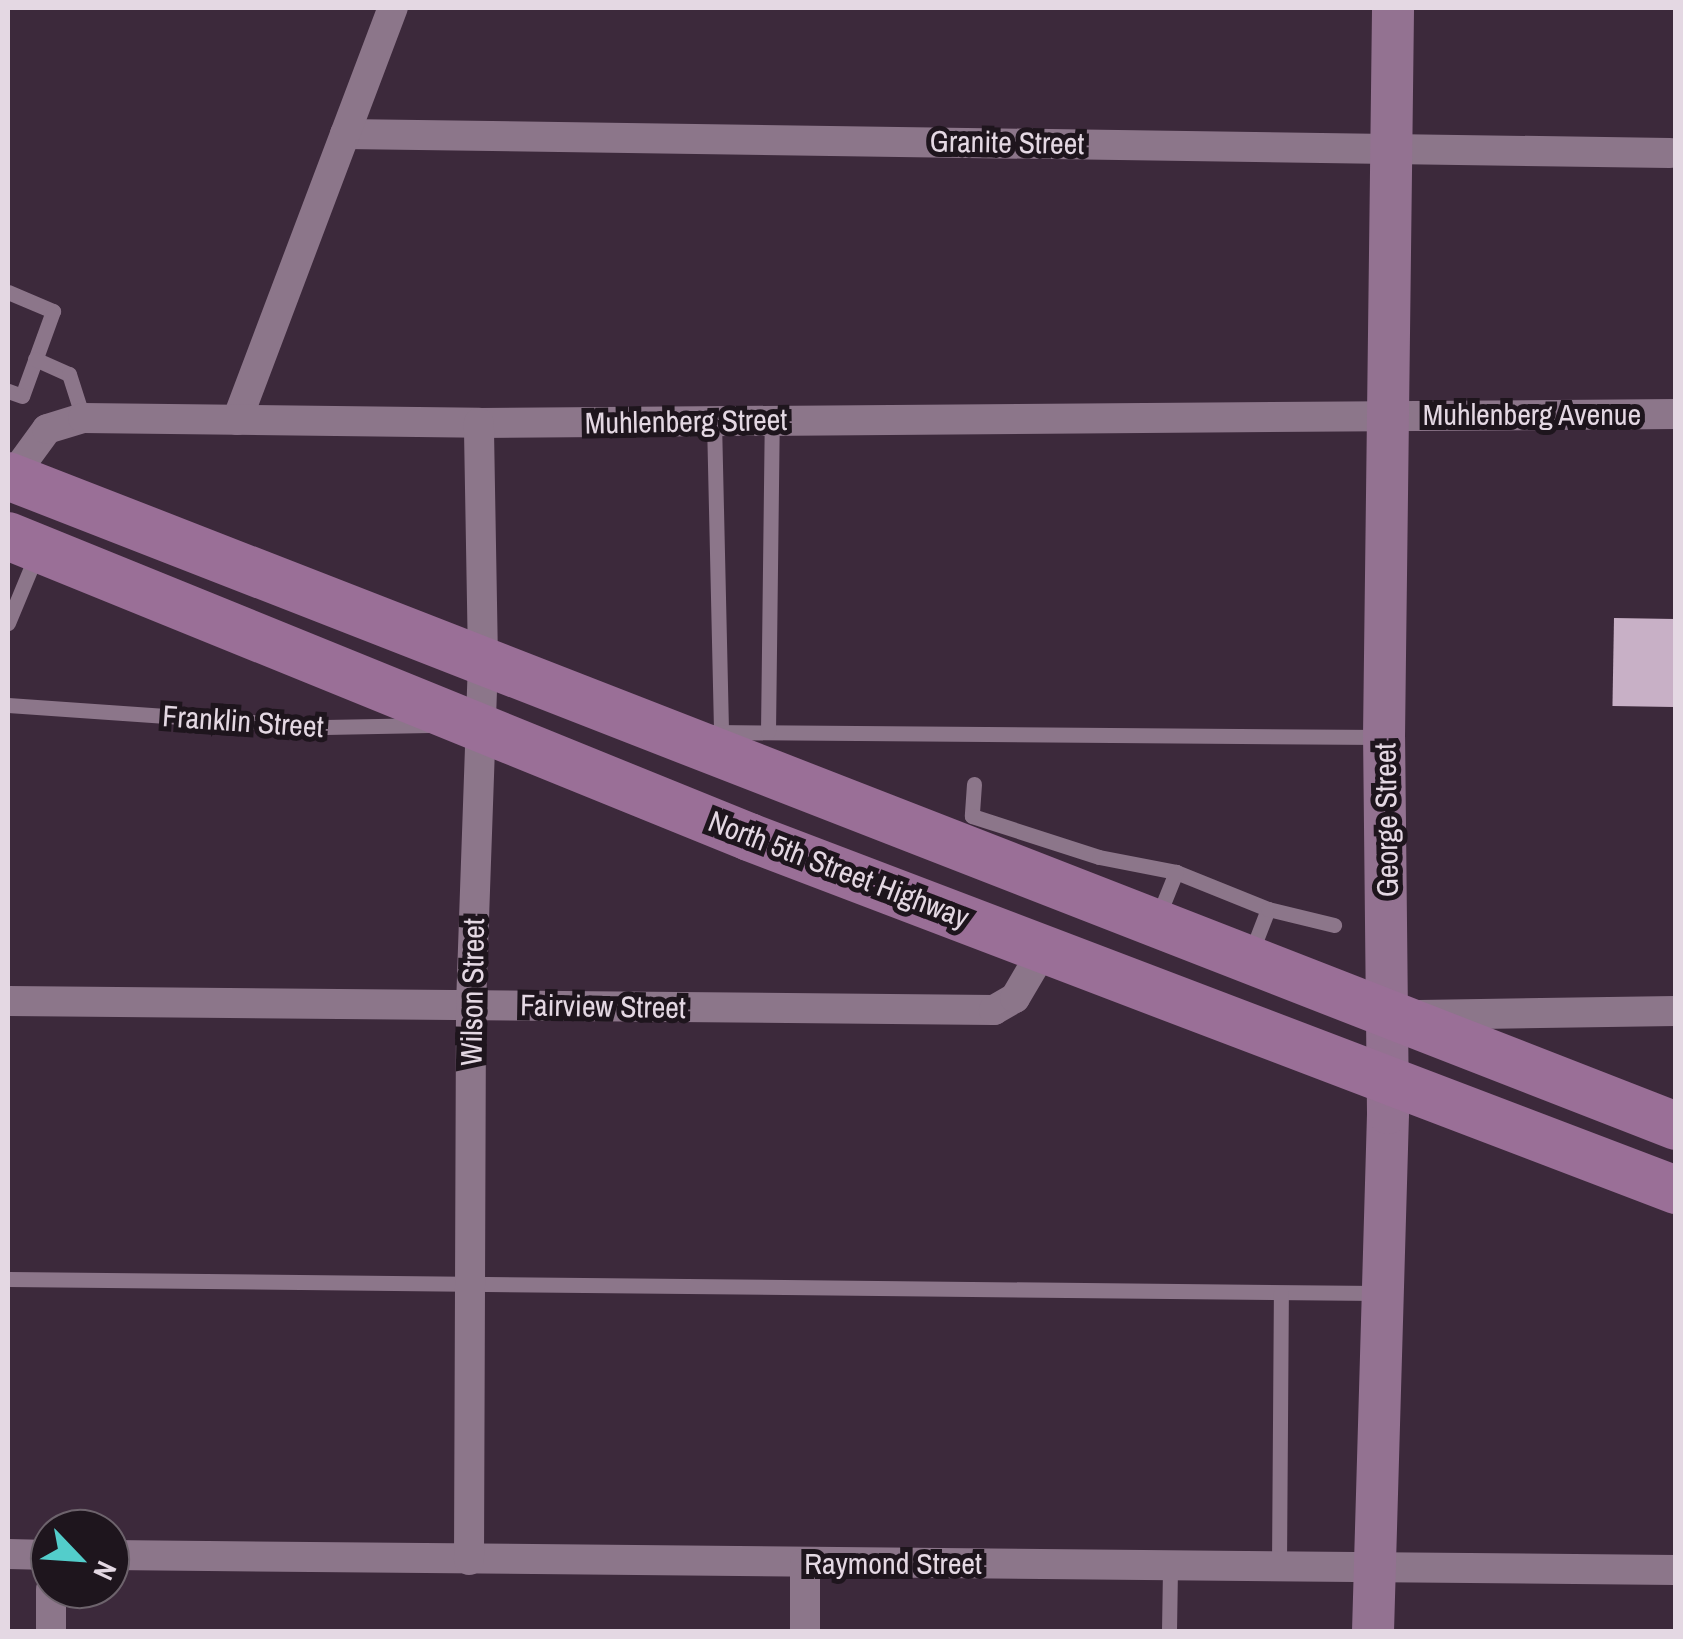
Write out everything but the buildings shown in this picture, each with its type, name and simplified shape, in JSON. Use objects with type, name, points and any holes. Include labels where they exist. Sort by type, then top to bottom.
[{"type":"main road","name":"North 5th Street Highway","points":[[10,477],[484,660],[652,731],[1091,877],[1155,926],[1676,1126]]},
{"type":"main road","name":"North 5th Street Highway","points":[[23,543],[749,836],[1676,1190]]},
{"type":"street","points":[[238,420],[393,8]]},
{"type":"street","name":"George Street","points":[[1373,1632],[1389,1016],[1384,737],[1393,8]]},
{"type":"street","name":"Granite Street","points":[[345,134],[1392,144],[1670,153]]},
{"type":"street","name":"Muhlenberg Street","points":[[10,477],[47,429],[83,418],[478,423],[1389,413]]},
{"type":"street","name":"Muhlenberg Avenue","points":[[1389,413],[1676,414]]},
{"type":"street","name":"Wilson Street","points":[[469,1560],[471,1005],[484,660],[478,423]]},
{"type":"street","name":"Fairview Street","points":[[8,1001],[994,1010],[1015,998],[1045,947]]},
{"type":"street","points":[[1389,1016],[1676,1010]]},
{"type":"street","name":"Raymond Street","points":[[130,1555],[1375,1564],[1676,1570]]},
{"type":"street","points":[[804,1632],[806,1563]]},
{"type":"lane","points":[[8,292],[53,310],[22,396],[8,391]]},
{"type":"lane","points":[[34,359],[70,374],[83,418]]},
{"type":"lane","points":[[768,732],[772,420]]},
{"type":"lane","points":[[714,421],[721,732]]},
{"type":"lane","points":[[8,623],[23,543]]},
{"type":"lane","name":"Franklin Street","points":[[8,705],[325,727],[479,725]]},
{"type":"lane","points":[[652,731],[1384,737]]},
{"type":"lane","points":[[974,784],[972,816],[996,844]]},
{"type":"lane","points":[[1155,926],[1176,872]]},
{"type":"lane","points":[[1091,877],[1176,872],[1268,909],[1334,926]]},
{"type":"lane","points":[[1248,961],[1268,909]]},
{"type":"lane","points":[[8,1279],[1382,1293]]},
{"type":"lane","points":[[1279,1566],[1281,1293]]},
{"type":"lane","points":[[1169,1632],[1170,1565]]}]
